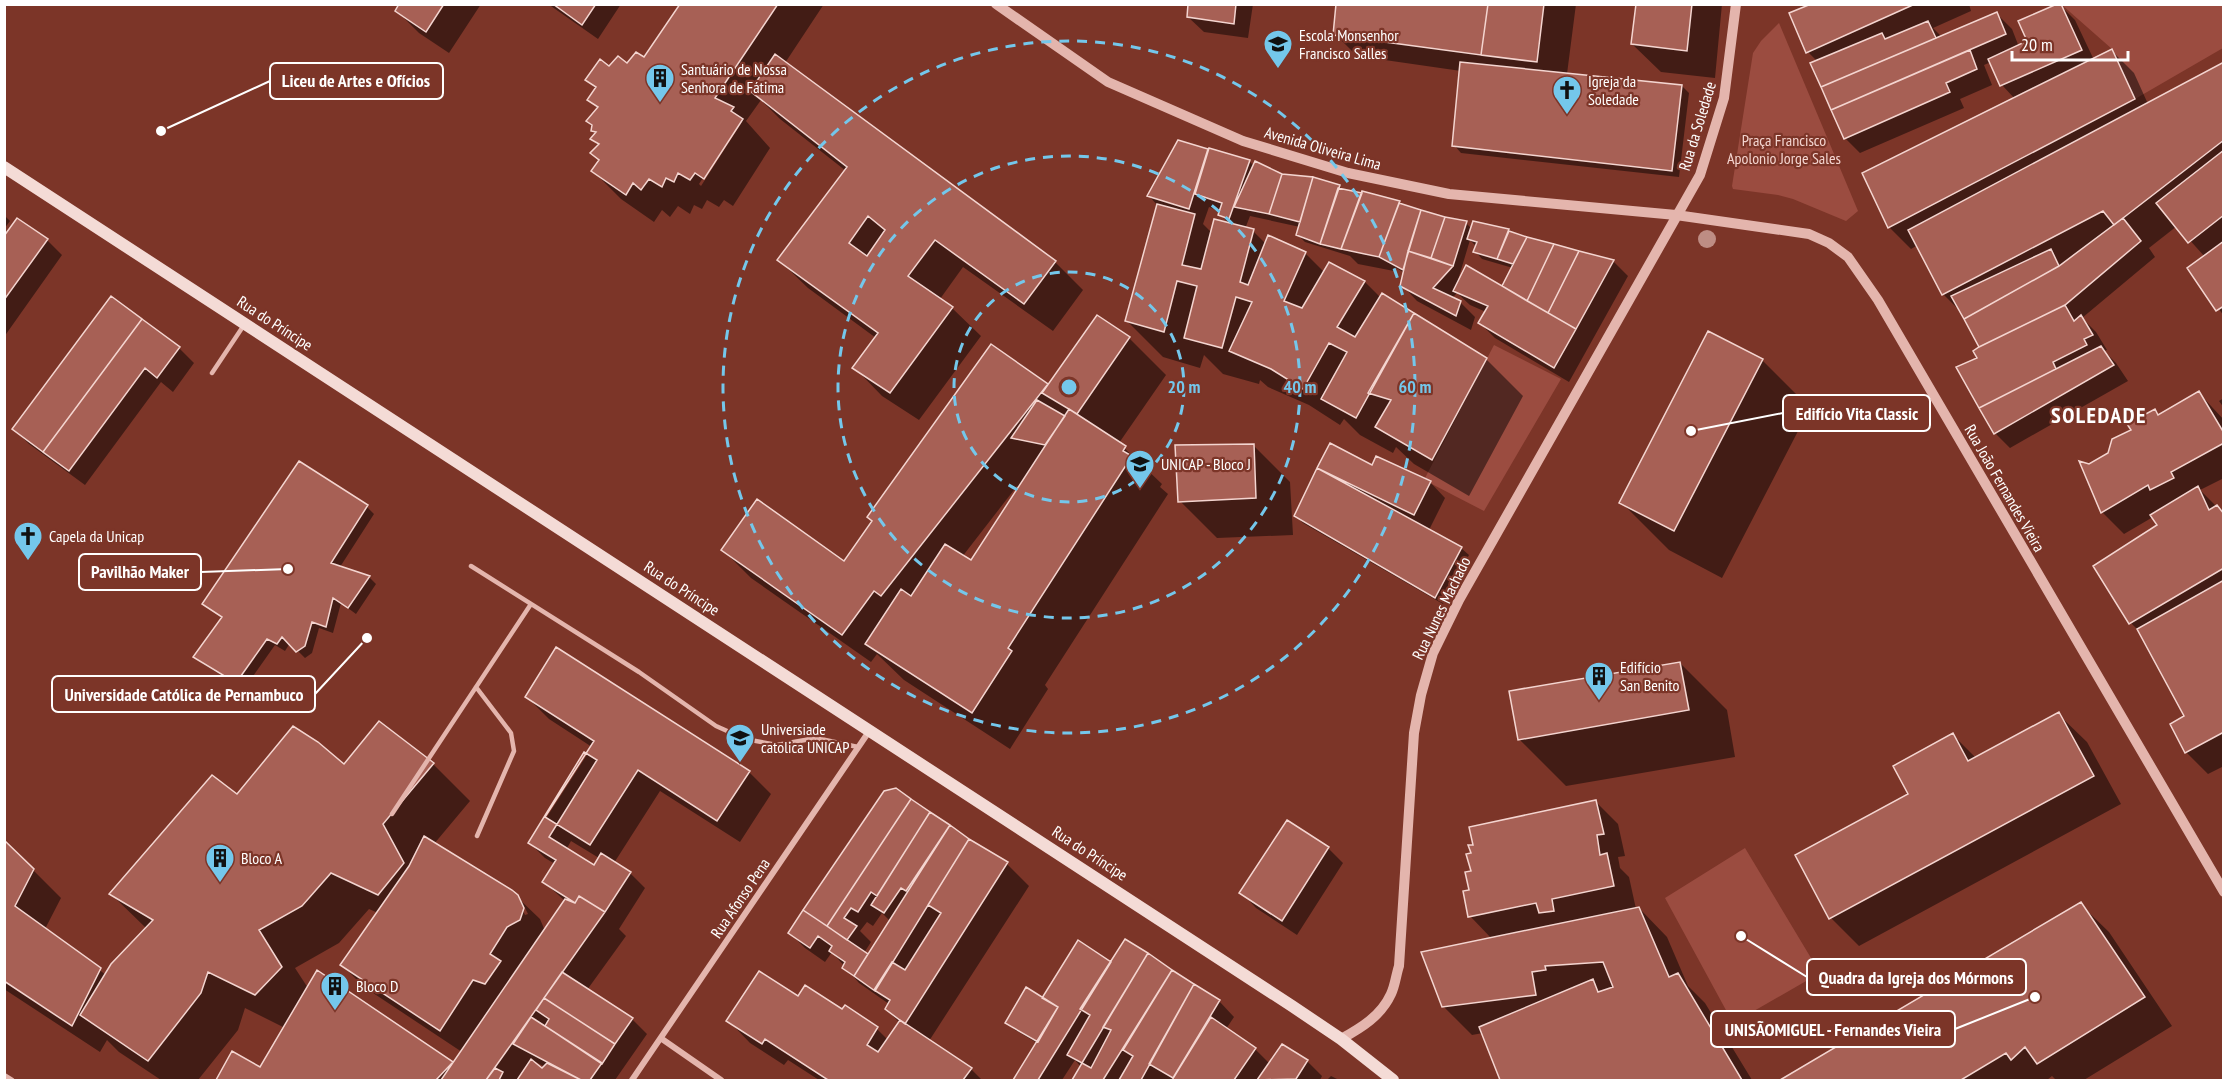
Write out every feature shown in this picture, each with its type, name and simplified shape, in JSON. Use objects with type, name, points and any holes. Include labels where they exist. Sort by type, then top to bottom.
[{"type":"main road","name":"Rua do Príncipe","points":[[4,167],[870,729],[1341,1039],[1393,1080]]},
{"type":"street","name":"Avenida Oliveira Lima","points":[[996,4],[1108,82],[1254,144],[1348,173],[1449,194],[1676,215]]},
{"type":"street","name":"Rua da Soledade","points":[[1676,215],[1700,175],[1724,98],[1736,4]]},
{"type":"street","name":"Rua João Fernandes Vieira","points":[[1676,215],[1809,234],[1829,243],[1848,257],[1878,300],[2223,892]]},
{"type":"street","name":"Rua Nunes Machado","points":[[1341,1039],[1360,1029],[1376,1016],[1391,994],[1399,966],[1414,733],[1421,695],[1433,653],[1459,600],[1676,215]]},
{"type":"street","name":"Rua Afonso Pena","points":[[632,1080],[662,1039],[870,729]]},
{"type":"street","points":[[662,1039],[721,1080]]},
{"type":"street","points":[[4,1076],[12,1080]]},
{"type":"lane","points":[[212,373],[246,323]]},
{"type":"lane","points":[[471,566],[639,672],[716,726],[745,739],[777,745],[816,738],[858,747]]},
{"type":"lane","points":[[392,814],[531,604]]},
{"type":"lane","points":[[477,687],[511,733],[514,751],[477,836]]},
{"type":"green space","points":[[2062,5],[2223,5],[2223,48],[2135,99],[2112,49]]},
{"type":"green space","name":"Praça Francisco Apolonio Jorge Sales","points":[[1779,23],[1858,211],[1846,221],[1793,199],[1733,189],[1753,53],[1761,41]]},
{"type":"green space","points":[[1494,345],[1561,379],[1484,511],[1424,480]]},
{"type":"green space","points":[[1745,848],[1820,973],[1733,1023],[1665,898]]},
{"type":"building","points":[[399,4],[444,4],[426,32],[395,11]]},
{"type":"building","points":[[553,4],[596,4],[582,25]]},
{"type":"building","name":"Santuário de Nossa Senhora de Fátima","points":[[680,4],[778,4],[715,98],[734,107],[731,111],[743,119],[704,179],[695,173],[690,180],[678,173],[674,182],[666,178],[662,187],[649,179],[641,190],[633,183],[626,195],[591,171],[599,160],[590,153],[599,144],[590,139],[596,132],[591,131],[592,125],[586,121],[598,107],[587,100],[596,87],[585,80],[600,59],[609,66],[618,56],[627,63],[636,52],[644,57]]},
{"type":"building","points":[[1188,4],[1236,4],[1234,24],[1187,17]]},
{"type":"building","points":[[1336,4],[1488,4],[1481,55],[1333,35]]},
{"type":"building","points":[[1488,4],[1544,4],[1537,62],[1481,55]]},
{"type":"building","points":[[1636,4],[1692,4],[1687,51],[1631,44]]},
{"type":"building","points":[[1811,4],[1915,4],[1806,53],[1789,13]]},
{"type":"building","points":[[2061,4],[2082,50],[2000,86],[1988,59],[2027,41],[2018,21]]},
{"type":"building","points":[[1997,12],[2006,34],[1831,110],[1821,87]]},
{"type":"building","points":[[1928,21],[1936,38],[1821,87],[1810,63],[1882,33],[1885,39]]},
{"type":"building","points":[[2112,49],[2135,99],[1888,228],[1862,173]]},
{"type":"building","points":[[1970,50],[1977,69],[1946,83],[1950,92],[1844,139],[1831,110]]},
{"type":"building","points":[[775,54],[1056,261],[1024,304],[935,240],[908,276],[953,307],[890,393],[852,368],[878,333],[777,260],[847,167],[750,91]],"holes":[[[868,216],[885,230],[867,256],[849,243]]]},
{"type":"building","name":"Igreja da Soledade","points":[[1460,62],[1682,85],[1672,171],[1452,146]]},
{"type":"building","points":[[2224,62],[2224,140],[2114,225],[2103,211],[1942,295],[1908,230]]},
{"type":"building","points":[[1178,140],[1208,149],[1189,209],[1147,196]]},
{"type":"building","points":[[1209,148],[1250,160],[1229,219],[1218,215],[1222,203],[1195,194]]},
{"type":"building","points":[[2224,150],[2224,215],[2188,243],[2156,203]]},
{"type":"building","points":[[1255,161],[1282,174],[1269,214],[1234,207]]},
{"type":"building","points":[[1282,174],[1313,177],[1300,222],[1269,214]]},
{"type":"building","points":[[1313,177],[1340,185],[1320,244],[1296,235]]},
{"type":"building","points":[[1338,188],[1362,193],[1341,249],[1320,244]]},
{"type":"building","points":[[1362,191],[1400,201],[1379,257],[1341,249]]},
{"type":"building","points":[[1399,203],[1421,210],[1403,270],[1379,257]]},
{"type":"building","points":[[1157,204],[1195,214],[1182,265],[1201,269],[1214,219],[1254,229],[1240,282],[1248,285],[1268,235],[1306,252],[1284,301],[1302,308],[1329,262],[1365,281],[1337,327],[1355,337],[1382,293],[1414,313],[1356,418],[1321,399],[1347,352],[1329,343],[1303,389],[1271,369],[1229,351],[1252,302],[1236,297],[1222,348],[1184,338],[1197,286],[1177,281],[1164,332],[1125,321]]},
{"type":"building","points":[[1421,210],[1445,217],[1431,258],[1408,251]]},
{"type":"building","points":[[1445,217],[1467,221],[1453,266],[1431,258]]},
{"type":"building","points":[[17,218],[48,239],[4,300],[4,236]]},
{"type":"building","points":[[2123,218],[2141,241],[2065,305],[1979,347],[1964,319],[2059,266]]},
{"type":"building","points":[[1473,221],[1509,229],[1497,259],[1473,252],[1477,242],[1467,239]]},
{"type":"building","points":[[1509,231],[1527,237],[1513,264],[1497,259]]},
{"type":"building","points":[[1527,237],[1554,244],[1527,301],[1502,286]]},
{"type":"building","points":[[2224,241],[2224,306],[2216,311],[2187,268]]},
{"type":"building","points":[[1554,244],[1579,251],[1548,313],[1527,301]]},
{"type":"building","points":[[2051,249],[2059,266],[1964,319],[1951,296]]},
{"type":"building","points":[[1408,251],[1453,266],[1433,288],[1461,301],[1456,316],[1400,286]]},
{"type":"building","points":[[1579,251],[1614,260],[1576,329],[1548,313]]},
{"type":"building","points":[[1466,265],[1576,329],[1554,368],[1478,323],[1488,306],[1453,291]]},
{"type":"building","points":[[111,296],[142,319],[43,452],[12,429]]},
{"type":"building","points":[[2065,305],[2074,321],[2081,315],[2093,335],[2084,339],[2087,345],[2053,362],[2056,369],[1979,408],[1956,367],[1977,358],[1973,351],[1979,347]]},
{"type":"building","points":[[1414,313],[1487,358],[1432,460],[1375,427],[1391,400],[1368,393]]},
{"type":"building","points":[[1097,315],[1130,337],[1077,414],[1042,393]]},
{"type":"building","points":[[142,319],[180,347],[157,378],[145,368],[69,471],[43,452]]},
{"type":"building","points":[[1708,331],[1763,359],[1674,531],[1619,503]]},
{"type":"building","points":[[991,344],[1048,384],[881,596],[874,591],[842,635],[721,550],[757,499],[844,561],[872,521],[867,517]]},
{"type":"building","points":[[2101,346],[2114,365],[1994,434],[1979,408]]},
{"type":"building","points":[[2199,391],[2224,433],[2224,443],[2171,472],[2174,478],[2150,490],[2148,485],[2101,513],[2079,461],[2089,464],[2108,453],[2112,439],[2131,430],[2127,424],[2155,409],[2158,415]]},
{"type":"building","points":[[1037,400],[1065,416],[1045,445],[1011,438]]},
{"type":"building","points":[[1069,409],[1126,446],[1123,451],[1132,456],[1008,648],[1012,651],[972,713],[865,644],[901,589],[911,596],[945,544],[971,560]]},
{"type":"building","points":[[1330,443],[1372,465],[1376,456],[1431,481],[1414,515],[1317,468]]},
{"type":"building","name":"UNICAP - Bloco J","points":[[1254,444],[1256,498],[1178,502],[1175,445]]},
{"type":"building","points":[[299,461],[368,505],[331,563],[370,576],[348,608],[333,598],[326,627],[312,622],[305,646],[296,652],[282,637],[277,644],[267,639],[236,683],[193,657],[222,617],[202,604]]},
{"type":"building","points":[[1317,468],[1462,547],[1435,598],[1294,516]]},
{"type":"building","points":[[2198,486],[2209,510],[2217,505],[2224,514],[2224,568],[2129,624],[2093,566],[2157,525],[2150,515]]},
{"type":"building","points":[[2224,580],[2224,732],[2185,753],[2170,724],[2184,716],[2137,629]]},
{"type":"building","points":[[556,647],[750,771],[717,821],[638,770],[590,845],[545,817],[594,741],[525,697]]},
{"type":"building","name":"Edifício San Benito","points":[[1680,662],[1689,710],[1518,740],[1509,691]]},
{"type":"building","points":[[2059,712],[2094,776],[1829,919],[1795,855],[1908,794],[1893,766],[1953,733],[1968,761]]},
{"type":"building","name":"Bloco A","points":[[379,721],[434,763],[383,824],[404,863],[378,895],[331,873],[302,906],[259,930],[282,967],[255,995],[208,972],[201,993],[148,1061],[80,1015],[111,964],[153,920],[109,894],[212,775],[237,794],[293,726],[318,742],[344,764]]},
{"type":"building","points":[[584,752],[597,760],[549,837],[594,865],[601,853],[631,872],[605,912],[579,896],[575,903],[542,882],[556,860],[528,843]]},
{"type":"building","points":[[896,788],[911,799],[827,926],[803,910],[884,791]]},
{"type":"building","points":[[911,799],[930,812],[877,896],[871,892],[858,912],[851,908],[844,918],[857,926],[847,940],[827,926]]},
{"type":"building","points":[[1596,800],[1604,834],[1597,835],[1600,855],[1607,853],[1614,886],[1552,899],[1554,911],[1539,913],[1536,903],[1468,917],[1463,891],[1469,890],[1465,872],[1471,871],[1466,854],[1471,853],[1468,845],[1473,845],[1469,827]]},
{"type":"building","points":[[930,812],[950,825],[906,891],[901,888],[884,913],[871,905]]},
{"type":"building","points":[[1287,820],[1329,847],[1282,921],[1239,893]]},
{"type":"building","points":[[950,825],[969,839],[875,991],[854,976]]},
{"type":"building","points":[[424,836],[512,890],[518,895],[524,908],[520,920],[507,927],[490,954],[501,961],[485,984],[473,980],[440,1031],[340,965],[409,866]]},
{"type":"building","points":[[969,839],[1008,862],[905,1024],[885,1009],[890,1000],[874,990],[892,962],[905,970],[941,913],[928,905]]},
{"type":"building","points":[[4,840],[34,869],[15,906],[101,968],[72,1026],[4,981]]},
{"type":"building","points":[[579,896],[605,912],[486,1080],[441,1080],[565,899],[575,903]]},
{"type":"building","points":[[2081,902],[2145,997],[2037,1064],[2025,1047],[2011,1060],[2006,1053],[1961,1080],[1780,1080]]},
{"type":"building","points":[[1639,907],[1669,977],[1678,973],[1742,1080],[1500,1080],[1479,1027],[1593,979],[1598,992],[1613,987],[1603,962],[1545,966],[1546,970],[1532,972],[1536,995],[1442,1007],[1421,952]]},
{"type":"building","points":[[803,910],[868,954],[854,976],[842,968],[845,962],[829,951],[832,946],[818,936],[810,948],[788,933]]},
{"type":"building","points":[[1125,939],[1148,953],[1082,1063],[1067,1055],[1090,1015],[1080,1009]]},
{"type":"building","points":[[1078,940],[1111,962],[1038,1080],[1013,1080],[1058,1007],[1042,998]]},
{"type":"building","points":[[1148,953],[1172,970],[1103,1080],[1072,1080],[1082,1063],[1091,1068],[1111,1030],[1103,1027]]},
{"type":"building","name":"Bloco D","points":[[317,970],[453,1062],[436,1080],[216,1080],[232,1051],[260,1067]]},
{"type":"building","points":[[1172,970],[1194,984],[1141,1080],[1119,1080],[1133,1056],[1123,1050]]},
{"type":"building","points":[[759,971],[798,996],[805,985],[842,1009],[845,1005],[878,1027],[867,1045],[878,1052],[900,1020],[972,1068],[963,1080],[828,1080],[765,1039],[762,1044],[726,1021]]},
{"type":"building","points":[[562,972],[633,1018],[615,1044],[544,998]]},
{"type":"building","points":[[1194,984],[1220,1000],[1173,1078],[1149,1064]]},
{"type":"building","points":[[1026,987],[1058,1007],[1038,1042],[1005,1023]]},
{"type":"building","points":[[544,998],[615,1044],[602,1064],[545,1026],[549,1019],[536,1010]]},
{"type":"building","points":[[531,1017],[602,1063],[590,1080],[581,1080],[513,1044]]},
{"type":"building","points":[[1211,1017],[1256,1048],[1234,1080],[1172,1080]]},
{"type":"building","points":[[1282,1044],[1308,1060],[1296,1079],[1257,1080]]},
{"type":"building","points":[[531,1059],[542,1068],[547,1063],[581,1080],[517,1080]]},
{"type":"building","points":[[495,1068],[503,1072],[499,1080],[486,1080]]},
{"type":"place","name":"Escola Monsenhor Francisco Salles","points":[[1278,70]]},
{"type":"place","name":"Santuário de Nossa Senhora de Fátima","points":[[660,104]]},
{"type":"place","name":"Igreja da Soledade","points":[[1567,116]]},
{"type":"place","name":"Liceu de Artes e Ofícios","points":[[161,131]]},
{"type":"place","name":"Edifício Vita Classic","points":[[1691,431]]},
{"type":"place","name":"UNICAP - Bloco J","points":[[1140,490]]},
{"type":"place","name":"Capela da Unicap","points":[[28,562]]},
{"type":"place","name":"Pavilhão Maker","points":[[288,569]]},
{"type":"place","name":"Universidade Católica de Pernambuco","points":[[367,638]]},
{"type":"place","name":"Edifício San Benito","points":[[1599,702]]},
{"type":"place","name":"Universiade catolica UNICAP","points":[[740,764]]},
{"type":"place","name":"Bloco A","points":[[220,884]]},
{"type":"place","name":"Quadra da Igreja dos Mórmons","points":[[1741,936]]},
{"type":"place","name":"UNISÃOMIGUEL - Fernandes Vieira","points":[[2035,997]]},
{"type":"place","name":"Bloco D","points":[[335,1012]]},
{"type":"district","name":"SOLEDADE","points":[[2099,415]]}]
